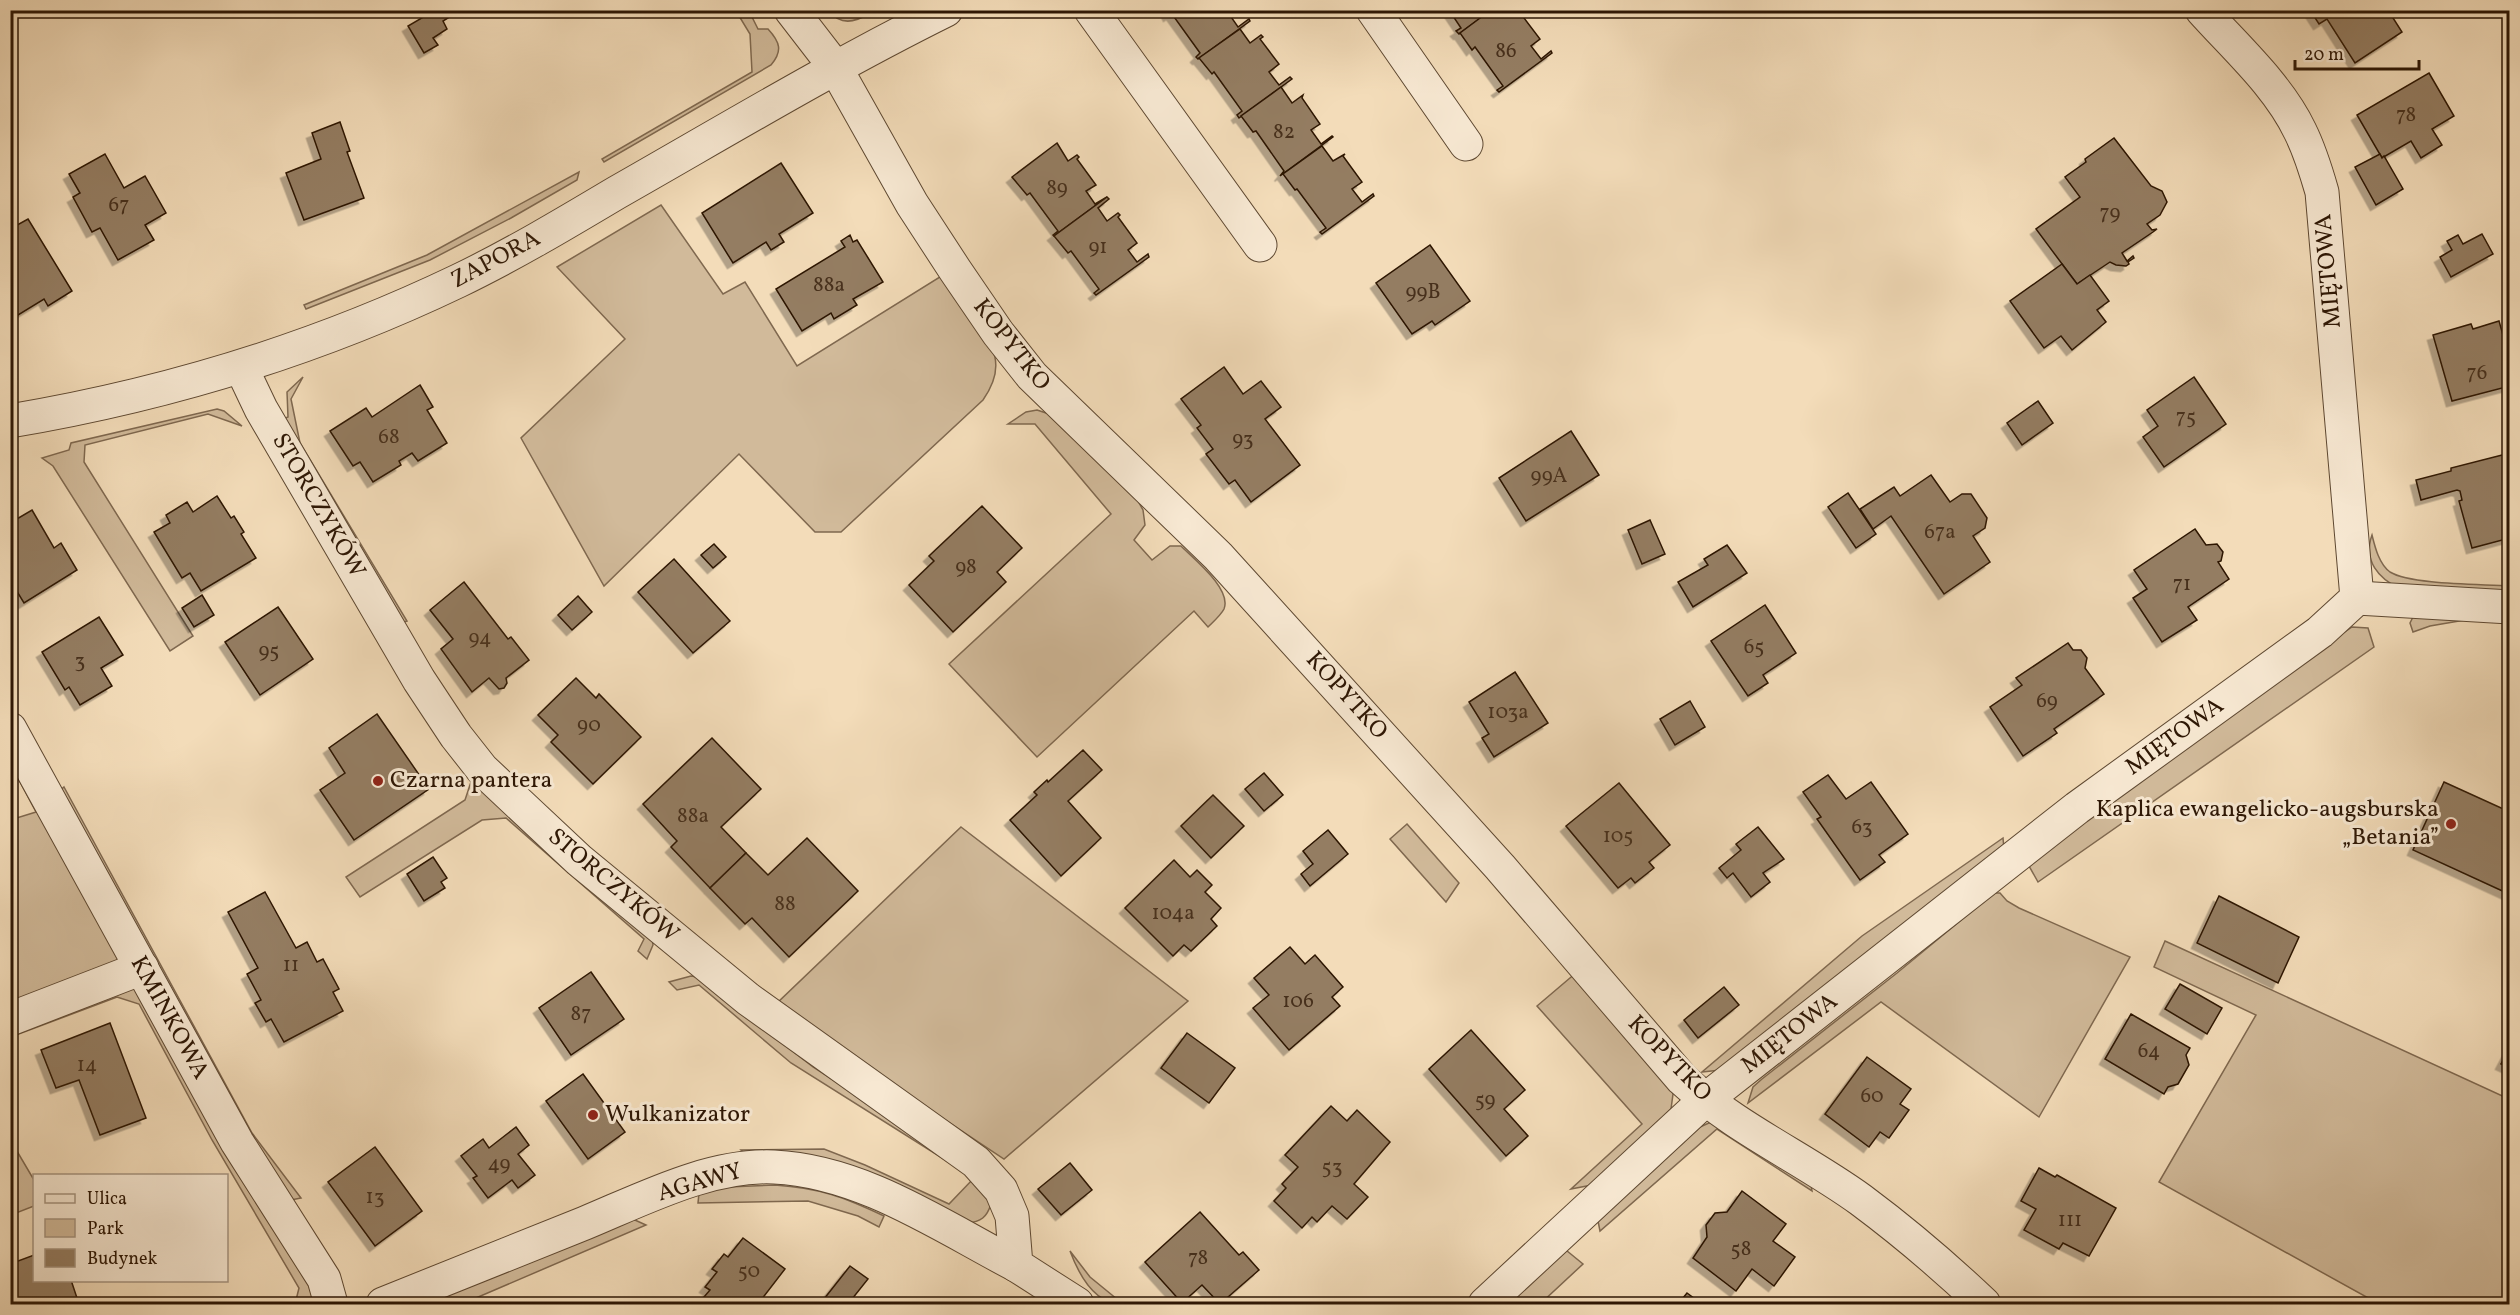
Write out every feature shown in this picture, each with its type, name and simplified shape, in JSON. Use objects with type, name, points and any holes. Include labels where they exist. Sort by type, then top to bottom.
[{"type":"street","name":"KOPYTKO","points":[[791,10],[835,67],[912,204],[955,270],[998,333],[1032,376],[1218,556],[1500,867],[1682,1079],[1705,1100],[1860,1200],[1947,1269],[1983,1305]]},
{"type":"street","name":"ZAPORA","points":[[10,421],[80,409],[174,387],[240,367],[305,345],[458,281],[525,246],[835,67],[946,10]]},
{"type":"street","points":[[1090,10],[1260,245]]},
{"type":"street","points":[[1373,10],[1466,144]]},
{"type":"street","name":"MIĘTOWA","points":[[1485,1305],[1705,1100],[2078,808],[2320,632],[2357,597],[2322,192],[2312,157],[2300,129],[2280,99],[2202,10]]},
{"type":"street","name":"STORCZYKÓW","points":[[240,367],[261,409],[419,680],[456,736],[482,769],[579,860],[748,999],[976,1162],[1001,1190],[1012,1216],[1016,1265]]},
{"type":"street","points":[[2357,597],[2510,607]]},
{"type":"street","name":"KMINKOWA","points":[[10,729],[237,1142],[324,1279],[331,1305]]},
{"type":"street","points":[[10,1019],[142,968]]},
{"type":"street","name":"AGAWY","points":[[383,1305],[701,1177],[735,1168],[775,1167],[807,1172],[872,1190],[1016,1265]]},
{"type":"street","points":[[1016,1265],[1077,1305]]},
{"type":"green space","points":[[736,11],[749,11],[758,29],[768,29],[775,38],[778,51],[771,65],[604,162],[602,159],[752,72],[750,34]]},
{"type":"green space","points":[[829,11],[866,11],[868,14],[847,21],[838,19]]},
{"type":"green space","points":[[579,172],[577,180],[511,218],[430,260],[306,309],[304,305],[427,255]]},
{"type":"green space","points":[[661,205],[723,294],[745,282],[797,366],[943,275],[987,337],[995,357],[995,377],[983,400],[841,532],[815,532],[739,454],[604,586],[521,438],[625,339],[557,267]]},
{"type":"green space","points":[[303,377],[291,399],[300,443],[407,621],[401,623],[283,419],[288,417],[287,392]]},
{"type":"green space","points":[[217,409],[224,411],[242,426],[208,414],[85,445],[84,462],[193,636],[170,651],[53,466],[42,458],[69,450],[71,443]]},
{"type":"green space","points":[[1037,410],[1052,415],[1133,492],[1143,510],[1145,525],[1134,540],[1152,560],[1170,546],[1181,546],[1210,575],[1225,601],[1223,611],[1208,627],[1194,611],[1037,757],[949,664],[1111,514],[1035,424],[1008,424],[1026,412]]},
{"type":"green space","points":[[2372,535],[2380,560],[2390,572],[2430,582],[2509,586],[2509,600],[2401,589],[2386,580],[2375,568],[2370,553]]},
{"type":"green space","points":[[2413,617],[2465,620],[2430,626],[2413,632],[2410,623]]},
{"type":"green space","points":[[2352,627],[2368,628],[2374,647],[2038,882],[2029,866],[2188,744]]},
{"type":"green space","points":[[11,751],[308,1283],[313,1299],[312,1304],[295,1304],[299,1288],[212,1140],[139,1004],[117,997],[11,1037],[10,820],[36,812],[11,765]]},
{"type":"green space","points":[[475,781],[652,938],[653,945],[647,959],[638,951],[644,939],[506,818],[482,820],[360,897],[346,877],[465,800],[471,782]]},
{"type":"green space","points":[[64,787],[252,1133],[301,1198],[291,1200],[247,1135],[57,793]]},
{"type":"green space","points":[[1407,824],[1459,883],[1446,902],[1390,839]]},
{"type":"green space","points":[[961,827],[1188,1001],[1004,1159],[774,1006]]},
{"type":"green space","points":[[2003,838],[2004,849],[1721,1070],[1702,1072],[1862,936]]},
{"type":"green space","points":[[1994,893],[2000,893],[2007,901],[2019,908],[2130,957],[2039,1117],[1881,1002],[1748,1103],[1753,1087],[1762,1079]]},
{"type":"green space","points":[[2165,941],[2509,1099],[2509,1304],[2379,1304],[2159,1182],[2256,1015],[2154,967]]},
{"type":"green space","points":[[1577,972],[1666,1078],[1673,1094],[1671,1109],[1597,1184],[1571,1189],[1642,1124],[1537,1006]]},
{"type":"green space","points":[[691,976],[697,977],[813,1067],[967,1167],[991,1204],[988,1212],[980,1220],[967,1223],[746,1155],[741,1150],[824,1149],[865,1165],[949,1204],[974,1178],[791,1063],[699,985],[677,990],[669,982]]},
{"type":"green space","points":[[1711,1122],[1811,1185],[1812,1191],[1717,1129],[1600,1231],[1598,1221],[1700,1127]]},
{"type":"green space","points":[[11,1141],[33,1178],[33,1206],[11,1215]]},
{"type":"green space","points":[[775,1185],[831,1194],[884,1216],[879,1227],[858,1216],[808,1201],[698,1203],[699,1193],[727,1187]]},
{"type":"green space","points":[[626,1216],[646,1225],[462,1304],[424,1304]]},
{"type":"green space","points":[[1561,1246],[1583,1264],[1540,1304],[1500,1304]]},
{"type":"green space","points":[[1070,1251],[1090,1277],[1123,1304],[1104,1300],[1089,1287]]},
{"type":"building","points":[[425,10],[444,10],[448,18],[443,21],[447,29],[433,38],[438,45],[424,53],[408,26],[427,15]]},
{"type":"building","points":[[1166,10],[1234,10],[1229,14],[1238,27],[1249,19],[1250,21],[1198,59],[1196,57],[1200,53],[1172,14],[1169,16]]},
{"type":"building","points":[[1449,10],[1491,10],[1459,34],[1456,31],[1461,28]]},
{"type":"building","points":[[1491,10],[1506,10],[1511,17],[1522,10],[1524,12],[1521,14],[1540,39],[1531,46],[1541,59],[1551,51],[1552,53],[1499,92],[1497,90],[1503,86],[1475,47],[1472,50],[1460,33]]},
{"type":"building","points":[[2310,10],[2388,10],[2402,32],[2355,63],[2327,19],[2319,24]]},
{"type":"building","points":[[1240,29],[1250,43],[1261,35],[1263,37],[1260,39],[1279,64],[1269,72],[1279,85],[1290,77],[1292,79],[1239,118],[1237,115],[1242,111],[1214,72],[1212,74],[1199,58]]},
{"type":"building","points":[[2429,73],[2454,116],[2432,129],[2442,145],[2421,158],[2411,141],[2382,158],[2357,115]]},
{"type":"building","points":[[1281,87],[1292,103],[1303,95],[1302,98],[1320,124],[1311,130],[1321,144],[1333,137],[1280,176],[1284,171],[1256,131],[1253,132],[1241,116]]},
{"type":"building","points":[[340,122],[350,151],[347,152],[364,198],[304,220],[286,173],[321,159],[312,133]]},
{"type":"building","points":[[2114,138],[2151,186],[2162,191],[2167,202],[2160,215],[2147,224],[2152,230],[2157,229],[2122,253],[2127,261],[2133,256],[2129,264],[2116,265],[2110,262],[2077,284],[2036,229],[2080,197],[2065,177]]},
{"type":"building","points":[[1057,143],[1068,161],[1077,155],[1079,157],[1077,159],[1096,185],[1086,191],[1095,204],[1107,197],[1054,236],[1058,231],[1030,193],[1027,195],[1012,177]]},
{"type":"building","points":[[1322,146],[1333,161],[1345,154],[1343,156],[1362,182],[1352,189],[1362,202],[1373,194],[1374,196],[1322,234],[1320,232],[1326,228],[1283,174]]},
{"type":"building","points":[[105,154],[124,188],[145,176],[166,213],[145,225],[154,240],[118,260],[100,228],[92,232],[73,197],[80,193],[69,174]]},
{"type":"building","points":[[2380,154],[2382,158],[2384,156],[2403,189],[2376,205],[2355,167]]},
{"type":"building","points":[[781,163],[813,213],[779,234],[784,242],[771,250],[766,242],[733,263],[702,213]]},
{"type":"building","points":[[1107,197],[1109,199],[1098,208],[1107,221],[1118,213],[1120,215],[1118,217],[1137,243],[1128,250],[1137,262],[1148,254],[1149,257],[1096,295],[1094,293],[1099,289],[1071,251],[1068,253],[1054,236]]},
{"type":"building","points":[[28,219],[72,291],[48,306],[44,299],[10,320],[10,229]]},
{"type":"building","points":[[2482,234],[2493,254],[2451,277],[2440,257],[2452,250],[2447,241],[2458,235],[2463,244]]},
{"type":"building","points":[[850,235],[853,242],[857,240],[883,282],[853,299],[857,305],[834,319],[831,313],[802,331],[776,289],[845,247],[841,241]]},
{"type":"building","points":[[1430,245],[1470,301],[1435,325],[1432,321],[1412,334],[1376,283]]},
{"type":"building","points":[[2062,264],[2077,284],[2090,275],[2109,301],[2097,310],[2106,322],[2072,350],[2061,336],[2044,348],[2010,301]]},
{"type":"building","points":[[2499,321],[2510,360],[2510,386],[2452,401],[2433,335],[2471,324],[2473,329]]},
{"type":"building","points":[[1224,367],[1243,394],[1261,381],[1281,407],[1265,419],[1300,465],[1251,502],[1235,480],[1229,484],[1206,454],[1213,449],[1197,428],[1201,425],[1181,399]]},
{"type":"building","points":[[2194,377],[2226,424],[2164,467],[2143,437],[2158,426],[2147,410]]},
{"type":"building","points":[[420,385],[433,407],[427,410],[447,443],[418,461],[412,453],[399,461],[401,465],[373,482],[360,462],[353,466],[330,431],[366,408],[372,417]]},
{"type":"building","points":[[2038,401],[2053,423],[2022,445],[2007,423]]},
{"type":"building","points":[[1571,431],[1599,475],[1526,521],[1499,478]]},
{"type":"building","points":[[2510,453],[2510,538],[2472,548],[2459,501],[2462,500],[2460,491],[2421,500],[2416,480],[2451,471],[2451,468]]},
{"type":"building","points":[[1931,475],[1950,502],[1962,494],[1971,494],[1987,518],[1985,528],[1973,536],[1990,562],[1944,594],[1891,516],[1873,529],[1860,509],[1894,487],[1900,496]]},
{"type":"building","points":[[1848,493],[1876,534],[1856,548],[1828,507]]},
{"type":"building","points":[[217,496],[231,518],[234,516],[244,532],[241,534],[256,558],[201,591],[190,573],[182,578],[154,532],[170,523],[166,515],[187,502],[193,512]]},
{"type":"building","points":[[982,506],[1022,548],[997,572],[1006,582],[953,632],[909,585],[934,561],[929,556]]},
{"type":"building","points":[[32,510],[54,548],[61,543],[77,570],[24,603],[10,580],[10,523]]},
{"type":"building","points":[[1650,520],[1665,554],[1642,564],[1628,530]]},
{"type":"building","points":[[2195,529],[2206,545],[2217,544],[2223,552],[2221,561],[2218,562],[2229,579],[2188,607],[2197,620],[2162,642],[2133,598],[2147,589],[2134,570]]},
{"type":"building","points":[[714,544],[726,557],[713,568],[701,555]]},
{"type":"building","points":[[1727,545],[1747,573],[1693,607],[1678,582],[1708,565],[1704,559]]},
{"type":"building","points":[[674,559],[730,621],[693,653],[638,592]]},
{"type":"building","points":[[464,582],[508,639],[511,637],[529,660],[506,678],[507,683],[504,688],[499,689],[489,678],[472,692],[441,649],[453,639],[430,610]]},
{"type":"building","points":[[202,595],[214,615],[194,627],[182,608]]},
{"type":"building","points":[[578,596],[592,612],[572,630],[558,615]]},
{"type":"building","points":[[1765,605],[1796,653],[1763,675],[1768,683],[1748,696],[1711,641]]},
{"type":"building","points":[[278,607],[313,659],[260,695],[225,642]]},
{"type":"building","points":[[99,617],[123,655],[101,668],[112,686],[80,705],[69,687],[65,690],[42,652]]},
{"type":"building","points":[[2068,643],[2073,650],[2081,650],[2087,658],[2085,668],[2104,694],[2054,729],[2057,733],[2023,756],[1990,707],[2022,685],[2016,678]]},
{"type":"building","points":[[1515,672],[1548,723],[1494,757],[1482,738],[1489,734],[1469,702]]},
{"type":"building","points":[[576,678],[596,698],[599,694],[641,737],[593,784],[551,742],[558,735],[538,715]]},
{"type":"building","points":[[1690,701],[1705,727],[1675,745],[1660,719]]},
{"type":"building","name":"Czarna pantera","points":[[377,714],[429,789],[354,840],[320,790],[345,773],[329,748]]},
{"type":"building","points":[[712,738],[761,789],[721,827],[746,853],[710,888],[671,847],[677,841],[643,804]]},
{"type":"building","points":[[1083,750],[1102,770],[1068,801],[1101,838],[1061,876],[1010,820],[1037,795],[1034,792]]},
{"type":"building","points":[[1264,773],[1283,795],[1264,811],[1245,789]]},
{"type":"building","points":[[1828,775],[1846,799],[1871,782],[1908,834],[1879,855],[1885,862],[1860,880],[1817,819],[1821,817],[1803,792]]},
{"type":"building","points":[[2444,782],[2510,812],[2509,894],[2413,850]]},
{"type":"building","points":[[1619,783],[1670,845],[1649,862],[1654,868],[1635,883],[1631,878],[1618,888],[1566,826]]},
{"type":"building","points":[[1213,795],[1244,826],[1211,858],[1181,826]]},
{"type":"building","points":[[1758,827],[1784,859],[1763,873],[1770,882],[1751,897],[1733,873],[1727,878],[1719,868],[1741,850],[1736,844]]},
{"type":"building","points":[[1328,830],[1348,854],[1310,886],[1301,874],[1313,864],[1303,851]]},
{"type":"building","points":[[807,838],[858,891],[789,957],[752,918],[745,924],[710,888],[746,853],[768,875]]},
{"type":"building","points":[[433,857],[447,878],[441,882],[445,888],[424,901],[407,874]]},
{"type":"building","points":[[1174,860],[1190,877],[1197,870],[1212,885],[1205,892],[1221,908],[1211,919],[1217,926],[1191,951],[1184,945],[1173,956],[1125,908]]},
{"type":"building","points":[[265,892],[296,948],[307,942],[317,962],[323,959],[339,989],[333,992],[343,1011],[284,1042],[271,1019],[266,1022],[255,1003],[261,1000],[247,974],[258,968],[228,912]]},
{"type":"building","points":[[2219,896],[2299,937],[2278,983],[2197,943]]},
{"type":"building","points":[[1290,947],[1305,964],[1315,955],[1343,987],[1332,997],[1340,1006],[1289,1050],[1253,1008],[1269,995],[1254,978]]},
{"type":"building","points":[[591,972],[624,1019],[571,1055],[539,1008]]},
{"type":"building","points":[[2180,984],[2222,1008],[2207,1034],[2165,1009]]},
{"type":"building","points":[[1724,987],[1739,1005],[1698,1038],[1684,1020]]},
{"type":"building","points":[[2131,1014],[2190,1048],[2186,1055],[2189,1065],[2178,1084],[2168,1087],[2164,1094],[2105,1059]]},
{"type":"building","points":[[110,1023],[146,1118],[100,1135],[79,1080],[56,1088],[41,1050]]},
{"type":"building","points":[[1471,1030],[1525,1090],[1504,1109],[1528,1136],[1506,1156],[1429,1069]]},
{"type":"building","points":[[1187,1033],[1235,1068],[1209,1103],[1161,1068]]},
{"type":"building","points":[[2510,1047],[2510,1068],[2501,1064]]},
{"type":"building","points":[[1867,1057],[1911,1089],[1900,1104],[1909,1110],[1889,1138],[1880,1132],[1869,1147],[1825,1114]]},
{"type":"building","points":[[583,1074],[625,1132],[588,1159],[546,1101]]},
{"type":"building","points":[[1331,1106],[1347,1121],[1357,1110],[1390,1142],[1354,1184],[1368,1197],[1347,1219],[1332,1206],[1317,1222],[1312,1217],[1302,1228],[1274,1201],[1286,1188],[1282,1184],[1298,1167],[1285,1155]]},
{"type":"building","points":[[516,1127],[529,1145],[518,1154],[535,1175],[518,1188],[512,1180],[488,1198],[473,1178],[477,1176],[461,1156],[483,1139],[489,1148]]},
{"type":"building","points":[[375,1147],[422,1211],[375,1246],[328,1182]]},
{"type":"building","points":[[1070,1163],[1092,1190],[1061,1215],[1038,1189]]},
{"type":"building","points":[[2039,1168],[2055,1177],[2057,1175],[2116,1208],[2089,1256],[2063,1243],[2059,1249],[2024,1230],[2036,1209],[2021,1201]]},
{"type":"building","points":[[1742,1191],[1786,1224],[1773,1241],[1795,1257],[1774,1286],[1752,1269],[1736,1291],[1693,1258],[1707,1237],[1706,1225],[1715,1213],[1727,1212]]},
{"type":"building","points":[[1200,1212],[1239,1255],[1243,1252],[1259,1270],[1220,1304],[1202,1285],[1182,1303],[1145,1262]]},
{"type":"building","points":[[743,1238],[785,1269],[758,1304],[698,1304],[710,1290],[705,1287],[717,1272],[712,1269],[724,1254],[728,1257]]},
{"type":"building","points":[[33,1255],[33,1282],[72,1282],[78,1301],[73,1304],[10,1304],[10,1264]]},
{"type":"building","points":[[850,1266],[868,1279],[848,1304],[820,1304]]},
{"type":"building","points":[[1687,1293],[1702,1304],[1678,1304]]},
{"type":"place","name":"Czarna pantera","points":[[378,781]]},
{"type":"place","name":"Kaplica ewangelicko-augsburska „Betania”","points":[[2451,824]]},
{"type":"place","name":"Wulkanizator","points":[[593,1115]]}]
